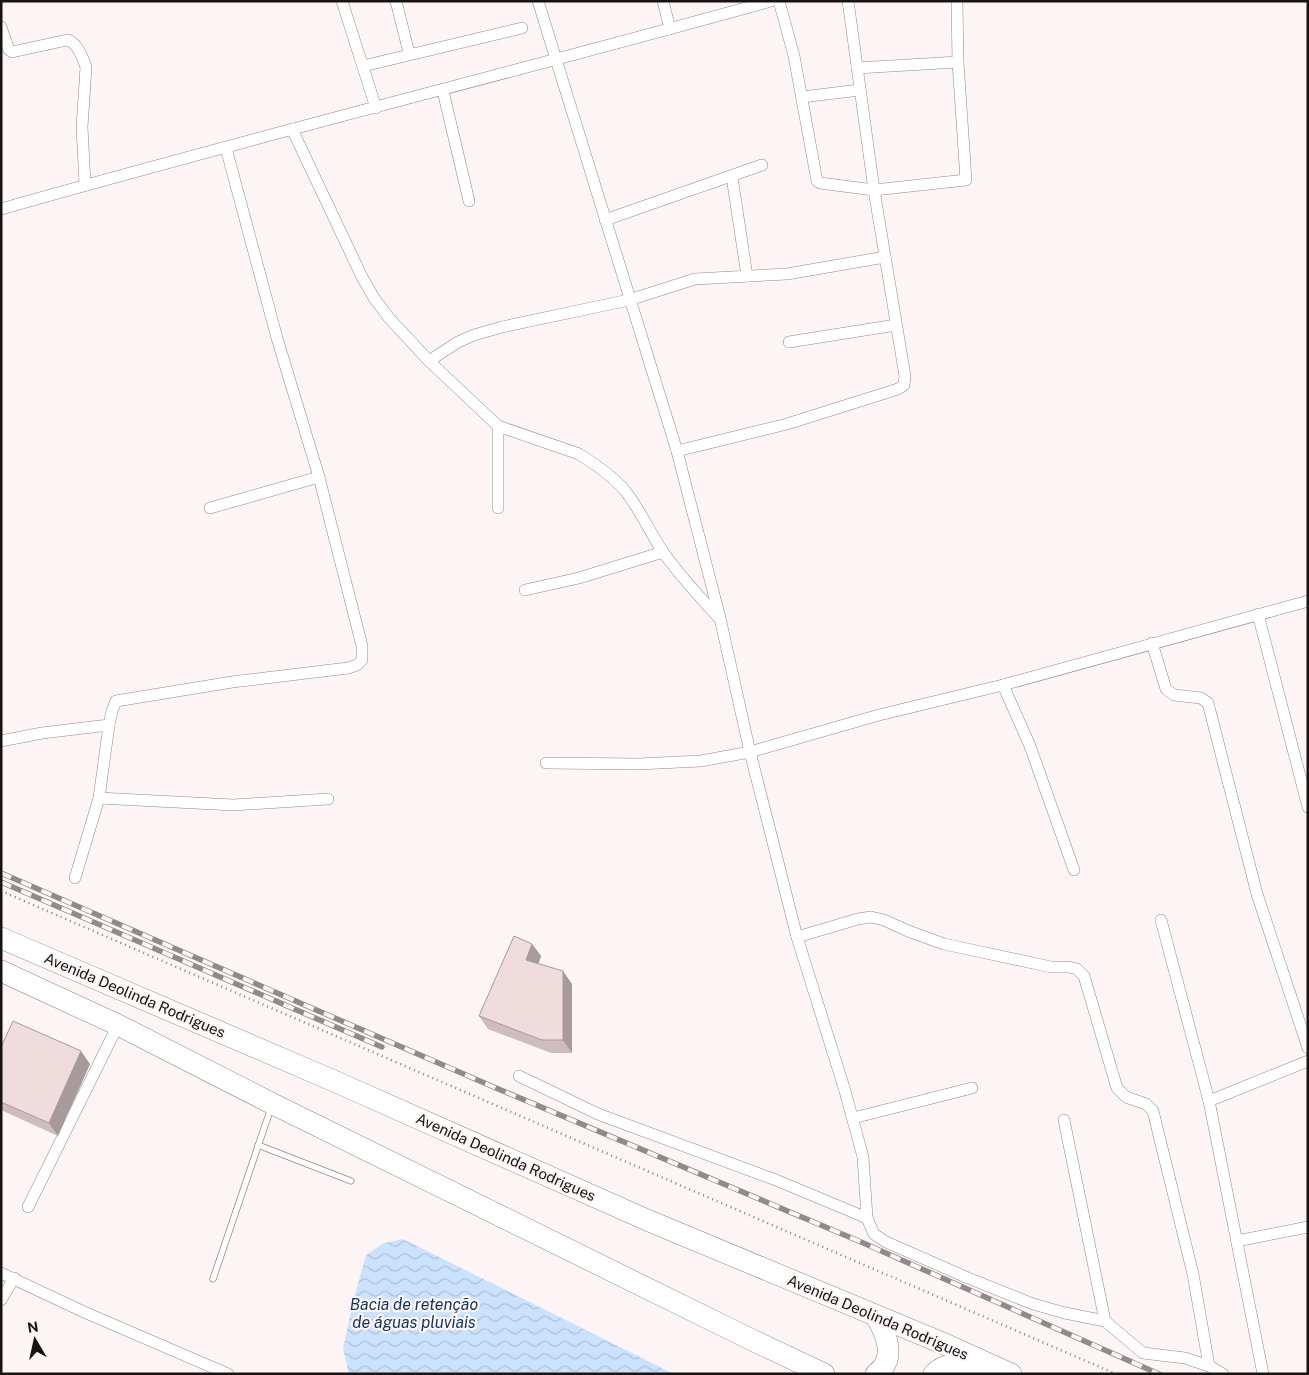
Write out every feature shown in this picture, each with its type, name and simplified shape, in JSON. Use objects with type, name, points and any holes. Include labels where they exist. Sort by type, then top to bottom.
[{"type":"highway","name":"Avenida Deolinda Rodrigues","points":[[1,938],[334,1081],[647,1220],[1006,1372]]},
{"type":"highway","points":[[1,971],[118,1025],[272,1104],[824,1374]]},
{"type":"highway","points":[[876,1316],[886,1334],[889,1351],[887,1362],[876,1374]]},
{"type":"highway","points":[[934,1374],[946,1365],[960,1364],[1006,1372]]},
{"type":"street","points":[[342,1],[376,108]]},
{"type":"street","points":[[396,1],[409,53]]},
{"type":"street","points":[[538,1],[677,451],[720,618],[750,752],[798,938],[853,1118],[863,1157],[866,1218],[874,1234],[886,1242],[968,1278],[1033,1304],[1105,1321],[1143,1353],[1185,1358],[1209,1366],[1223,1374]]},
{"type":"street","points":[[662,1],[670,30]]},
{"type":"street","points":[[1,209],[292,129],[670,30],[771,1]]},
{"type":"street","points":[[778,1],[794,56],[817,181],[820,183],[874,190],[966,180],[958,62],[957,1]]},
{"type":"street","points":[[677,451],[786,424],[898,389],[904,385],[905,376],[874,190],[848,1]]},
{"type":"street","points":[[1,27],[9,50],[12,52],[67,40],[74,44],[83,58],[86,67],[82,127],[85,185]]},
{"type":"street","points":[[363,66],[409,53],[522,28]]},
{"type":"street","points":[[857,68],[958,62]]},
{"type":"street","points":[[802,97],[860,90]]},
{"type":"street","points":[[443,91],[469,201]]},
{"type":"street","points":[[292,129],[362,276],[374,298],[389,318],[429,361],[498,426],[579,454],[628,494],[663,552],[680,575],[720,618]]},
{"type":"street","points":[[75,878],[98,798],[109,725],[116,701],[232,682],[348,668],[357,665],[362,660],[362,646],[319,477],[276,338],[226,148]]},
{"type":"street","points":[[605,220],[762,165]]},
{"type":"street","points":[[732,177],[747,276]]},
{"type":"street","points":[[429,361],[458,342],[474,335],[502,327],[629,300],[694,279],[787,274],[885,257]]},
{"type":"street","points":[[789,342],[896,326]]},
{"type":"street","points":[[498,426],[498,508]]},
{"type":"street","points":[[210,508],[319,477]]},
{"type":"street","points":[[524,590],[579,578],[663,552]]},
{"type":"street","points":[[546,763],[638,764],[701,761],[750,752],[879,715],[1002,685],[1308,601]]},
{"type":"street","points":[[1258,614],[1308,807]]},
{"type":"street","points":[[1152,643],[1166,689],[1174,695],[1201,698],[1208,703],[1257,894],[1308,1048]]},
{"type":"street","points":[[1002,685],[1030,746],[1074,870]]},
{"type":"street","points":[[1,741],[42,733],[109,725]]},
{"type":"street","points":[[98,798],[233,805],[328,799]]},
{"type":"street","points":[[798,938],[858,919],[871,917],[884,920],[944,944],[1051,967],[1078,969],[1084,976],[1117,1088],[1126,1097],[1146,1104],[1153,1111],[1193,1274],[1209,1366]]},
{"type":"street","points":[[1162,920],[1209,1101],[1263,1374]]},
{"type":"street","points":[[28,1207],[118,1025]]},
{"type":"street","points":[[1209,1101],[1308,1061]]},
{"type":"street","points":[[519,1076],[598,1114],[776,1180],[866,1218]]},
{"type":"street","points":[[853,1118],[972,1088]]},
{"type":"street","points":[[1064,1120],[1105,1321]]},
{"type":"street","points":[[1237,1241],[1308,1227]]},
{"type":"street","points":[[1,1273],[207,1369],[228,1374]]},
{"type":"street","points":[[1,1300],[14,1278]]},
{"type":"lane","points":[[213,1279],[272,1104]]},
{"type":"lane","points":[[258,1145],[351,1181]]},
{"type":"path","points":[[1,891],[1116,1374]]},
{"type":"water","name":"Bacia de retenção de águas pluviais","points":[[403,1239],[674,1374],[349,1374],[343,1349],[366,1255],[384,1243]]},
{"type":"building","points":[[514,936],[532,944],[526,960],[563,971],[563,1040],[542,1040],[479,1016]]},
{"type":"building","points":[[13,1021],[81,1051],[49,1123],[1,1102],[1,1047]]},
{"type":"railway","points":[[1,873],[496,1088],[861,1242],[1159,1374]]},
{"type":"railway","points":[[1,882],[382,1047]]}]
